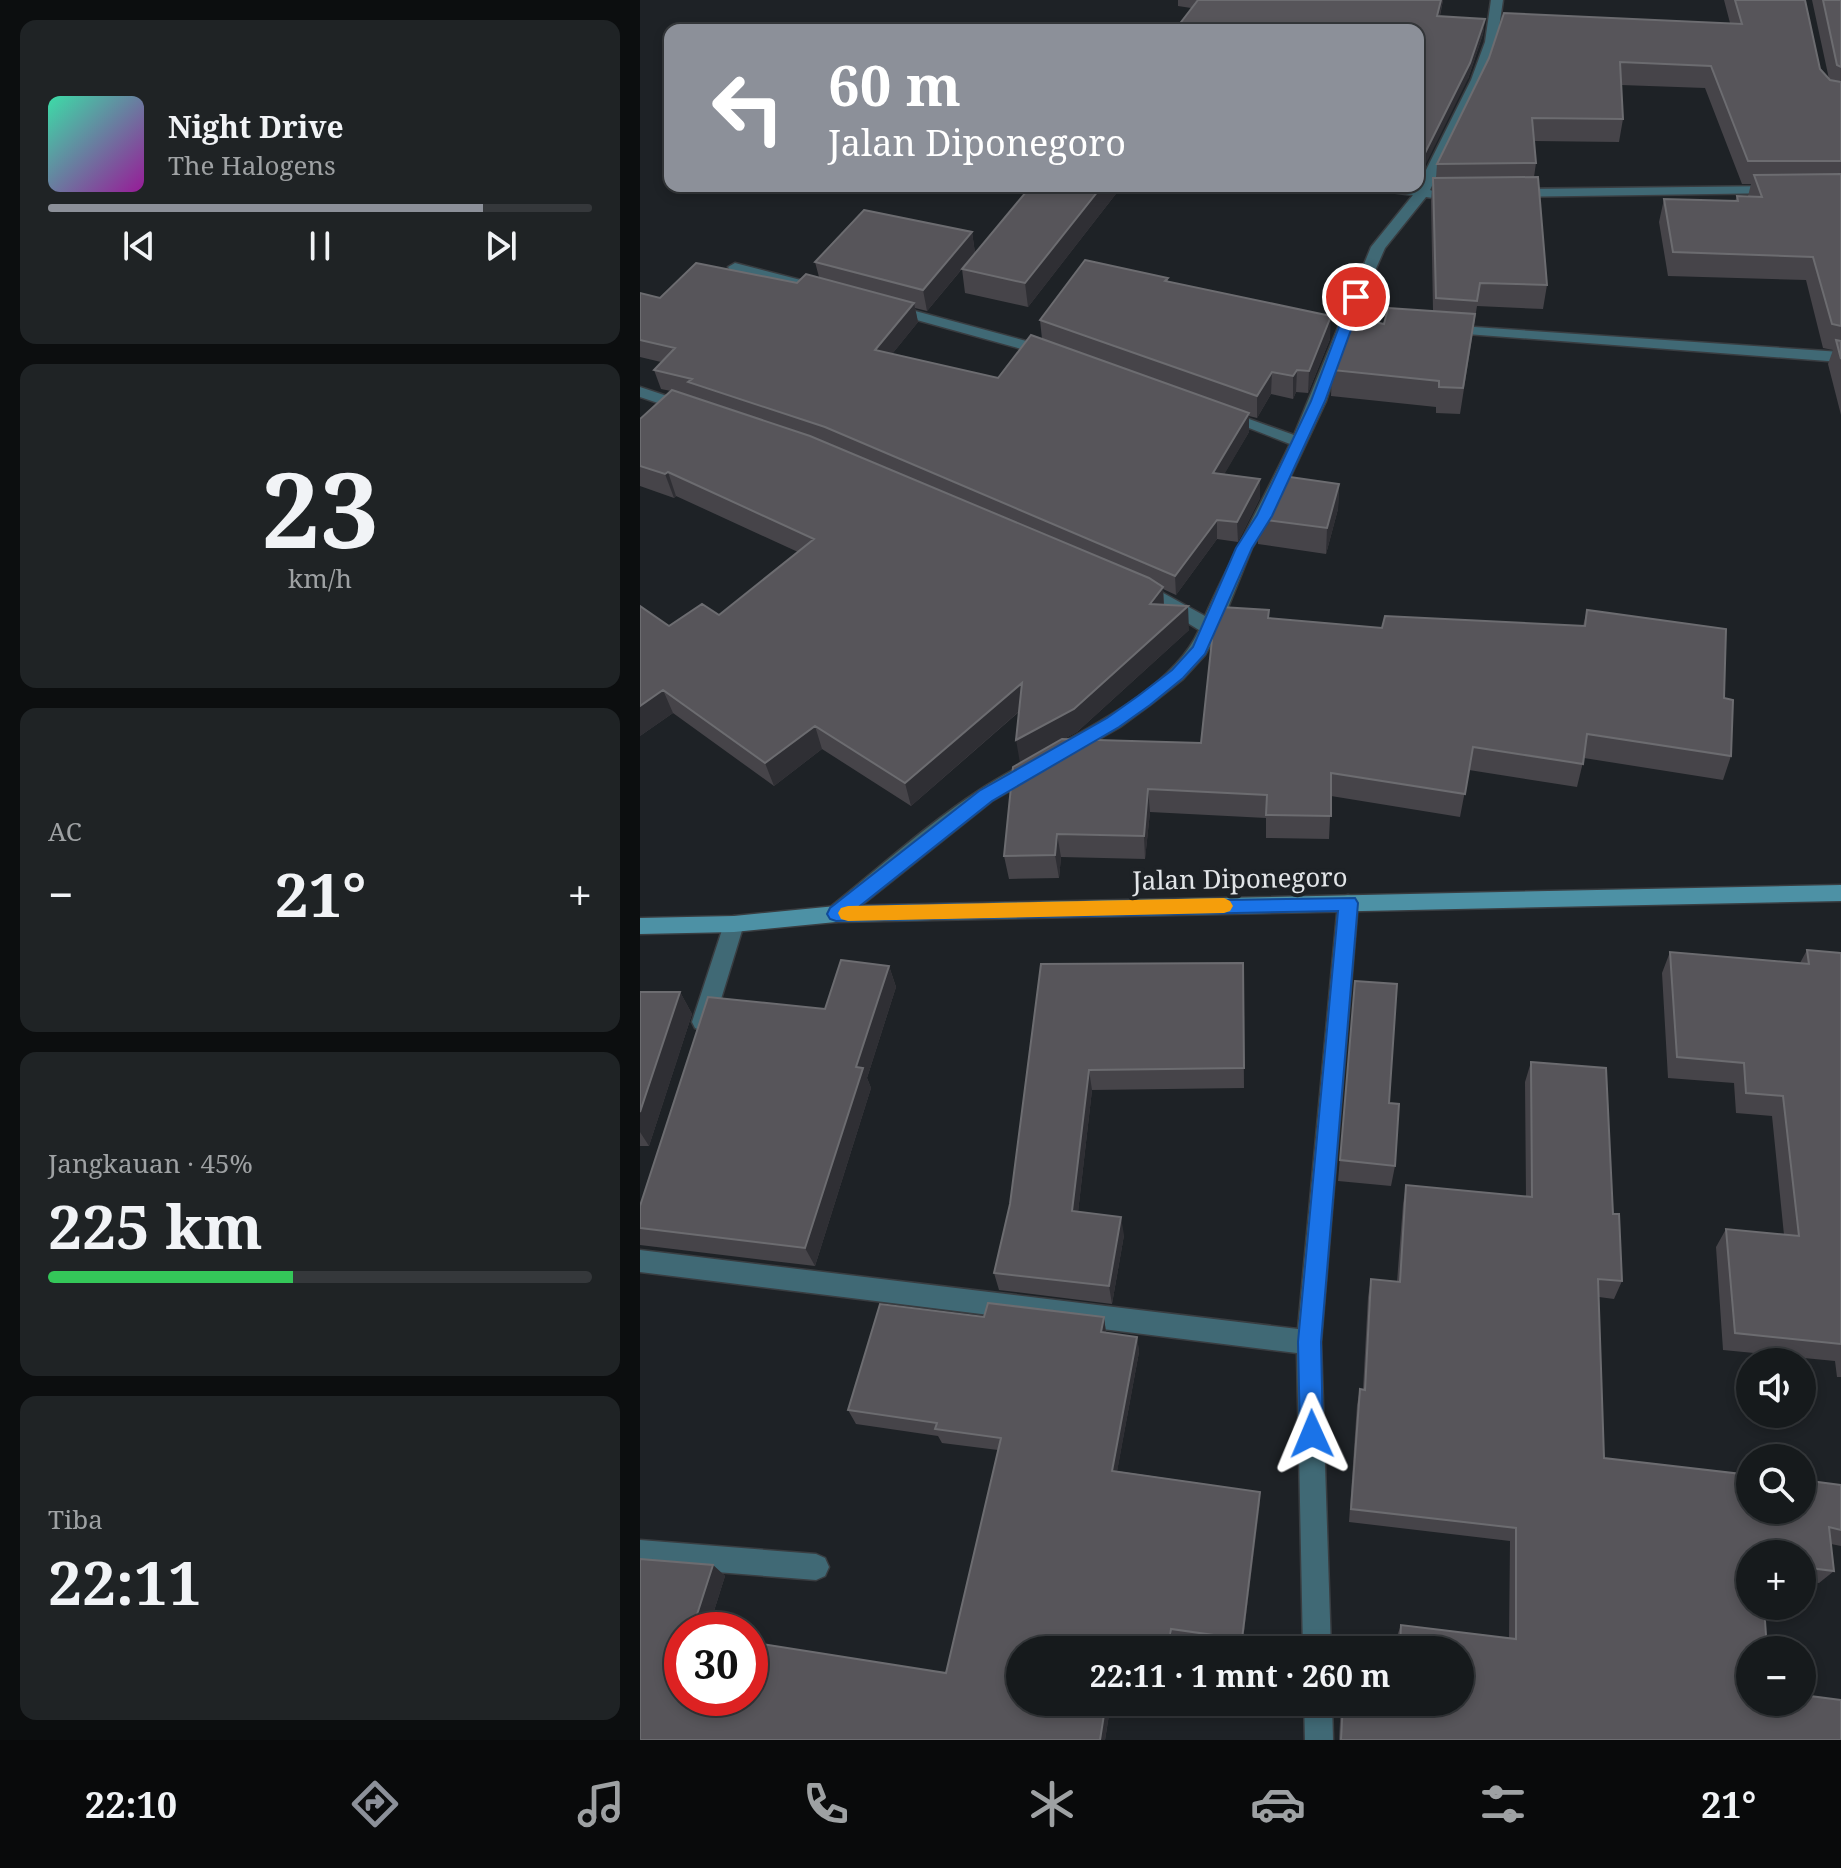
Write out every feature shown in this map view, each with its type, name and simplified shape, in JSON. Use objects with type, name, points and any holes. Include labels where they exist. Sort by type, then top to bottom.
[{"type":"street","points":[[1424,188],[1477,80],[1491,42],[1497,0]]},
{"type":"street","points":[[1497,193],[1798,190]]},
{"type":"street","points":[[1410,192],[1452,194]]},
{"type":"street","points":[[836,914],[985,796],[1113,722],[1144,700],[1185,666],[1199,650],[1244,548],[1264,516],[1353,323],[1378,247],[1421,194]]},
{"type":"street","points":[[735,267],[841,295]]},
{"type":"street","points":[[871,303],[1067,359]]},
{"type":"street","points":[[1424,328],[1841,357]]},
{"type":"street","points":[[640,392],[708,415]]},
{"type":"street","points":[[1212,411],[1299,442]]},
{"type":"street","points":[[1130,583],[1192,615],[1210,630]]},
{"type":"street","name":"Jalan Diponegoro","points":[[640,926],[734,924],[836,914],[1841,893]]},
{"type":"street","points":[[1317,1636],[1309,1342],[1348,903]]},
{"type":"street","points":[[696,1043],[734,924]]},
{"type":"street","points":[[640,1261],[1309,1342]]},
{"type":"street","points":[[640,1553],[816,1567]]},
{"type":"street","points":[[1318,1716],[1319,1740]]},
{"type":"building","points":[[1198,0],[1441,0],[1437,16],[1485,19],[1470,63],[1424,155],[1424,24],[1180,24]]},
{"type":"building","points":[[1735,0],[1805,0],[1820,69],[1830,80],[1841,82],[1841,161],[1748,161],[1711,66],[1620,62],[1623,119],[1532,118],[1536,163],[1437,164],[1489,58],[1504,13],[1742,24]]},
{"type":"building","points":[[1823,0],[1841,0],[1841,67],[1837,65]]},
{"type":"building","points":[[1841,174],[1841,326],[1832,324],[1813,257],[1673,252],[1664,199],[1738,201],[1737,196],[1762,197],[1754,175]]},
{"type":"building","points":[[1538,177],[1547,285],[1480,283],[1477,301],[1436,298],[1433,178]]},
{"type":"building","points":[[1026,192],[1097,192],[1025,283],[962,269]]},
{"type":"building","points":[[864,210],[972,232],[923,290],[815,262]]},
{"type":"building","points":[[1085,260],[1168,278],[1165,281],[1331,316],[1309,371],[1297,370],[1293,376],[1272,372],[1257,396],[1040,320]]},
{"type":"building","points":[[696,263],[797,283],[806,274],[914,303],[875,350],[998,378],[1031,335],[1249,413],[1213,473],[1260,479],[1237,522],[1217,520],[1175,576],[825,427],[688,382],[692,379],[654,370],[675,348],[640,340],[640,293],[660,298]]},
{"type":"building","points":[[1388,308],[1475,314],[1463,388],[1439,387],[1439,381],[1332,370],[1351,317],[1384,324]]},
{"type":"building","points":[[1836,340],[1841,341],[1841,359]]},
{"type":"building","points":[[672,390],[810,436],[1149,578],[1163,587],[1150,604],[1188,606],[1074,709],[1016,740],[1022,683],[905,783],[815,726],[765,763],[663,690],[640,706],[640,606],[669,626],[702,604],[719,615],[814,539],[668,472],[665,474],[640,466],[640,419]]},
{"type":"building","points":[[1283,476],[1339,484],[1327,528],[1258,519]]},
{"type":"building","points":[[1221,607],[1269,610],[1268,618],[1382,628],[1385,616],[1585,626],[1587,610],[1726,629],[1724,698],[1733,700],[1731,756],[1587,734],[1583,764],[1473,747],[1465,794],[1331,773],[1331,816],[1266,815],[1267,795],[1148,789],[1144,836],[1057,834],[1055,855],[1004,856],[1013,767],[1062,739],[1201,743],[1214,621]]},
{"type":"building","points":[[1807,950],[1841,953],[1841,1344],[1735,1333],[1726,1229],[1799,1236],[1783,1096],[1746,1093],[1744,1063],[1677,1057],[1670,952],[1809,964]]},
{"type":"building","points":[[841,960],[889,966],[856,1067],[863,1068],[805,1248],[640,1228],[640,1206],[708,997],[825,1009]]},
{"type":"building","points":[[1243,963],[1244,1068],[1089,1070],[1072,1211],[1121,1217],[1109,1286],[994,1273],[1010,1204],[1041,964]]},
{"type":"building","points":[[1355,981],[1397,984],[1389,1103],[1399,1104],[1395,1166],[1340,1160]]},
{"type":"building","points":[[640,992],[680,992],[640,1112]]},
{"type":"building","points":[[1531,1062],[1606,1068],[1613,1214],[1619,1214],[1622,1281],[1598,1279],[1604,1458],[1736,1473],[1736,1524],[1816,1524],[1816,1482],[1841,1485],[1841,1530],[1829,1527],[1834,1571],[1816,1569],[1816,1540],[1736,1540],[1736,1620],[1765,1620],[1766,1636],[1736,1636],[1736,1716],[1816,1716],[1816,1697],[1841,1700],[1841,1740],[1341,1740],[1342,1716],[1474,1716],[1474,1636],[1400,1636],[1401,1625],[1516,1639],[1516,1528],[1351,1509],[1360,1389],[1365,1390],[1371,1279],[1400,1282],[1406,1185],[1532,1197]]},
{"type":"building","points":[[988,1303],[1104,1317],[1101,1332],[1137,1337],[1112,1471],[1260,1492],[1242,1636],[1171,1629],[1170,1636],[1006,1636],[1006,1716],[1104,1716],[1100,1740],[640,1740],[640,1559],[713,1565],[698,1612],[664,1612],[664,1716],[768,1716],[768,1645],[946,1673],[1001,1438],[935,1429],[937,1423],[848,1410],[880,1304],[984,1317]]},
{"type":"slow traffic","points":[[848,913],[1224,906]]},
{"type":"route","points":[[1312,1434],[1309,1342],[1348,903],[836,914],[985,796],[1113,722],[1144,700],[1177,674],[1199,650],[1244,548],[1264,516],[1318,401],[1356,297]]}]
